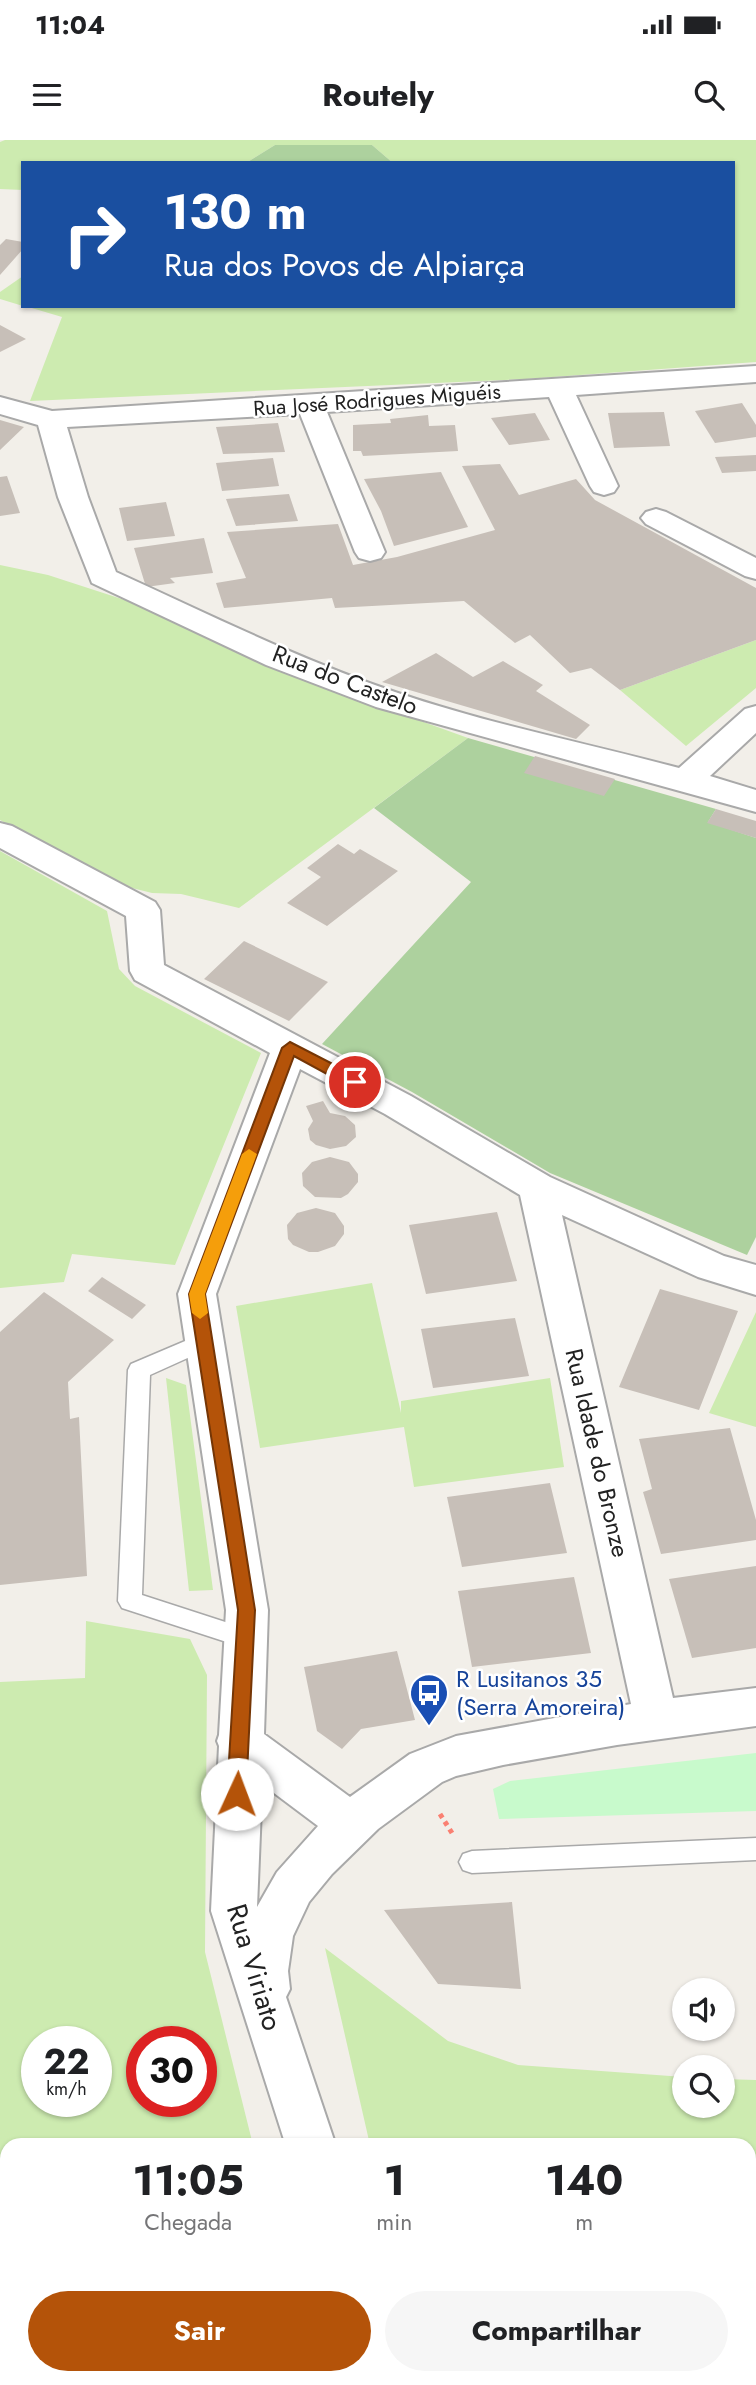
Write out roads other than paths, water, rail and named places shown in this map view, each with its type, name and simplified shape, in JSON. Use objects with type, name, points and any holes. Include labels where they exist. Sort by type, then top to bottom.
[{"type":"street","name":"Rua José Rodrigues Miguéis","points":[[0,405],[51,420],[310,405],[756,373]]},
{"type":"street","points":[[559,388],[604,486]]},
{"type":"street","points":[[310,405],[370,552]]},
{"type":"street","name":"Rua do Castelo","points":[[51,420],[73,497],[103,578],[336,682],[472,726],[687,779],[756,801]]},
{"type":"street","points":[[656,518],[756,570]]},
{"type":"street","points":[[687,779],[756,716]]},
{"type":"street","points":[[0,834],[143,910],[147,971],[398,1105],[537,1187],[712,1266],[756,1279]]},
{"type":"street","name":"Rua Viriato","points":[[290,1048],[197,1294],[247,1610],[233,1911],[308,2138]]},
{"type":"street","name":"Rua Idade do Bronze","points":[[537,1187],[656,1719]]},
{"type":"street","points":[[273,2028],[263,1973],[270,1929],[303,1872],[352,1825],[413,1775],[470,1752],[656,1719],[756,1707]]},
{"type":"street","points":[[239,1741],[352,1825]]},
{"type":"lane","points":[[204,1341],[139,1370],[130,1601],[245,1638]]},
{"type":"lane","points":[[472,1863],[756,1849]]},
{"type":"place","name":"R Lusitanos 35 (Serra Amoreira)","points":[[429,1727]]}]
